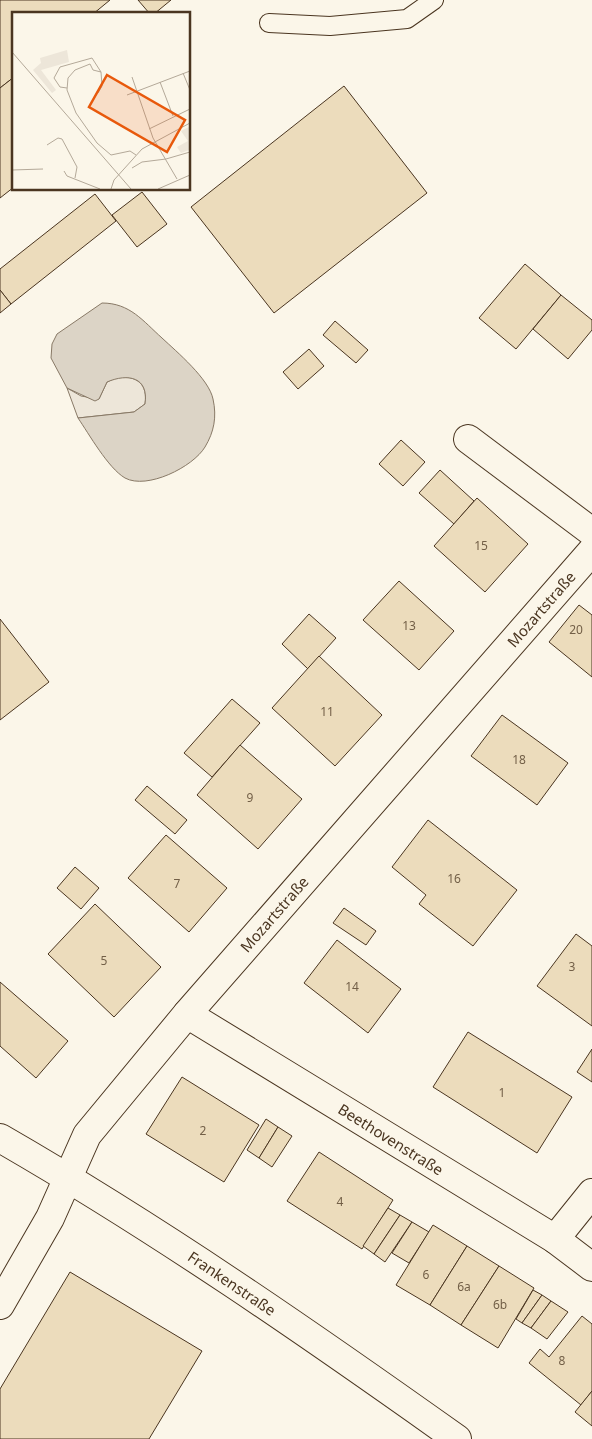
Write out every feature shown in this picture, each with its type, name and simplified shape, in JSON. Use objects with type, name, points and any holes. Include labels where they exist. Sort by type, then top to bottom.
[{"type":"street","points":[[468,439],[592,532]]},
{"type":"street","name":"Mozartstraße","points":[[0,1306],[50,1218],[87,1135],[187,1014],[592,551]]},
{"type":"street","name":"Beethovenstraße","points":[[187,1014],[555,1239],[592,1267]]},
{"type":"street","name":"Frankenstraße","points":[[0,1138],[68,1177],[135,1219],[301,1329],[457,1439]]},
{"type":"street","points":[[555,1239],[592,1193]]},
{"type":"lane","points":[[269,23],[330,26],[407,20],[434,0]]},
{"type":"shaded area","points":[[102,303],[121,306],[142,319],[192,366],[205,383],[213,399],[214,424],[211,436],[205,447],[191,462],[157,479],[134,481],[125,478],[112,467],[78,418],[134,412],[145,404],[144,388],[140,383],[135,379],[129,378],[115,379],[107,382],[99,399],[95,401],[67,388],[51,358],[52,344],[57,334]]},
{"type":"shaded area","points":[[118,377],[131,378],[143,386],[145,404],[134,412],[78,418],[67,388],[81,396],[99,399],[107,382]]},
{"type":"building","points":[[0,0],[110,0],[95,12],[12,12],[12,79],[0,88]]},
{"type":"building","points":[[138,0],[171,0],[156,12],[148,12]]},
{"type":"building","points":[[12,79],[12,189],[0,198],[0,88]]},
{"type":"building","points":[[344,86],[427,193],[274,313],[191,207]]},
{"type":"building","points":[[142,192],[167,224],[137,247],[112,215]]},
{"type":"building","points":[[95,194],[116,221],[11,304],[0,290],[0,269]]},
{"type":"building","points":[[525,264],[561,295],[516,349],[479,318]]},
{"type":"building","points":[[0,290],[11,304],[0,313]]},
{"type":"building","points":[[561,295],[592,320],[592,330],[568,359],[533,329]]},
{"type":"building","points":[[335,321],[368,350],[356,363],[323,335]]},
{"type":"building","points":[[309,349],[324,366],[298,389],[283,372]]},
{"type":"building","points":[[401,440],[425,462],[403,486],[379,464]]},
{"type":"building","points":[[440,470],[474,501],[454,524],[419,493]]},
{"type":"building","points":[[477,498],[528,544],[485,592],[434,546]]},
{"type":"building","points":[[399,581],[454,631],[419,670],[363,620]]},
{"type":"building","points":[[579,605],[592,615],[592,677],[549,642]]},
{"type":"building","points":[[309,614],[336,638],[308,669],[282,644]]},
{"type":"building","points":[[0,619],[49,682],[0,720]]},
{"type":"building","points":[[319,656],[382,715],[335,766],[272,708]]},
{"type":"building","points":[[232,699],[260,723],[212,777],[184,753]]},
{"type":"building","points":[[502,715],[568,763],[537,805],[471,756]]},
{"type":"building","points":[[240,745],[302,799],[258,849],[197,795]]},
{"type":"building","points":[[147,786],[187,820],[175,834],[135,800]]},
{"type":"building","points":[[428,820],[517,890],[473,946],[419,904],[426,895],[392,867]]},
{"type":"building","points":[[166,835],[227,888],[189,932],[128,878]]},
{"type":"building","points":[[75,867],[99,888],[81,909],[57,888]]},
{"type":"building","points":[[95,904],[161,967],[114,1017],[48,954]]},
{"type":"building","points":[[344,908],[376,931],[366,945],[333,923]]},
{"type":"building","points":[[576,934],[592,946],[592,1026],[537,986]]},
{"type":"building","points":[[337,940],[401,989],[368,1033],[304,983]]},
{"type":"building","points":[[0,982],[68,1041],[36,1078],[0,1046]]},
{"type":"building","points":[[468,1032],[572,1097],[537,1153],[433,1087]]},
{"type":"building","points":[[592,1049],[592,1082],[577,1072]]},
{"type":"building","points":[[182,1077],[259,1125],[224,1182],[146,1134]]},
{"type":"building","points":[[266,1119],[278,1127],[259,1158],[247,1150]]},
{"type":"building","points":[[278,1127],[292,1136],[272,1167],[259,1158]]},
{"type":"building","points":[[319,1152],[393,1200],[362,1249],[287,1201]]},
{"type":"building","points":[[388,1208],[400,1215],[374,1254],[363,1246]]},
{"type":"building","points":[[400,1215],[412,1222],[385,1262],[374,1254]]},
{"type":"building","points":[[412,1222],[429,1232],[409,1263],[392,1253]]},
{"type":"building","points":[[433,1225],[467,1246],[430,1305],[396,1285]]},
{"type":"building","points":[[467,1246],[499,1266],[461,1325],[430,1305]]},
{"type":"building","points":[[499,1266],[534,1288],[498,1348],[461,1325]]},
{"type":"building","points":[[70,1272],[202,1351],[149,1439],[0,1439],[0,1389]]},
{"type":"building","points":[[533,1290],[542,1295],[522,1323],[516,1319]]},
{"type":"building","points":[[542,1295],[551,1301],[531,1328],[522,1323]]},
{"type":"building","points":[[551,1301],[568,1312],[547,1339],[531,1328]]},
{"type":"building","points":[[582,1316],[592,1324],[592,1391],[581,1405],[529,1363],[540,1349],[549,1357]]},
{"type":"building","points":[[592,1391],[592,1426],[575,1412]]}]
